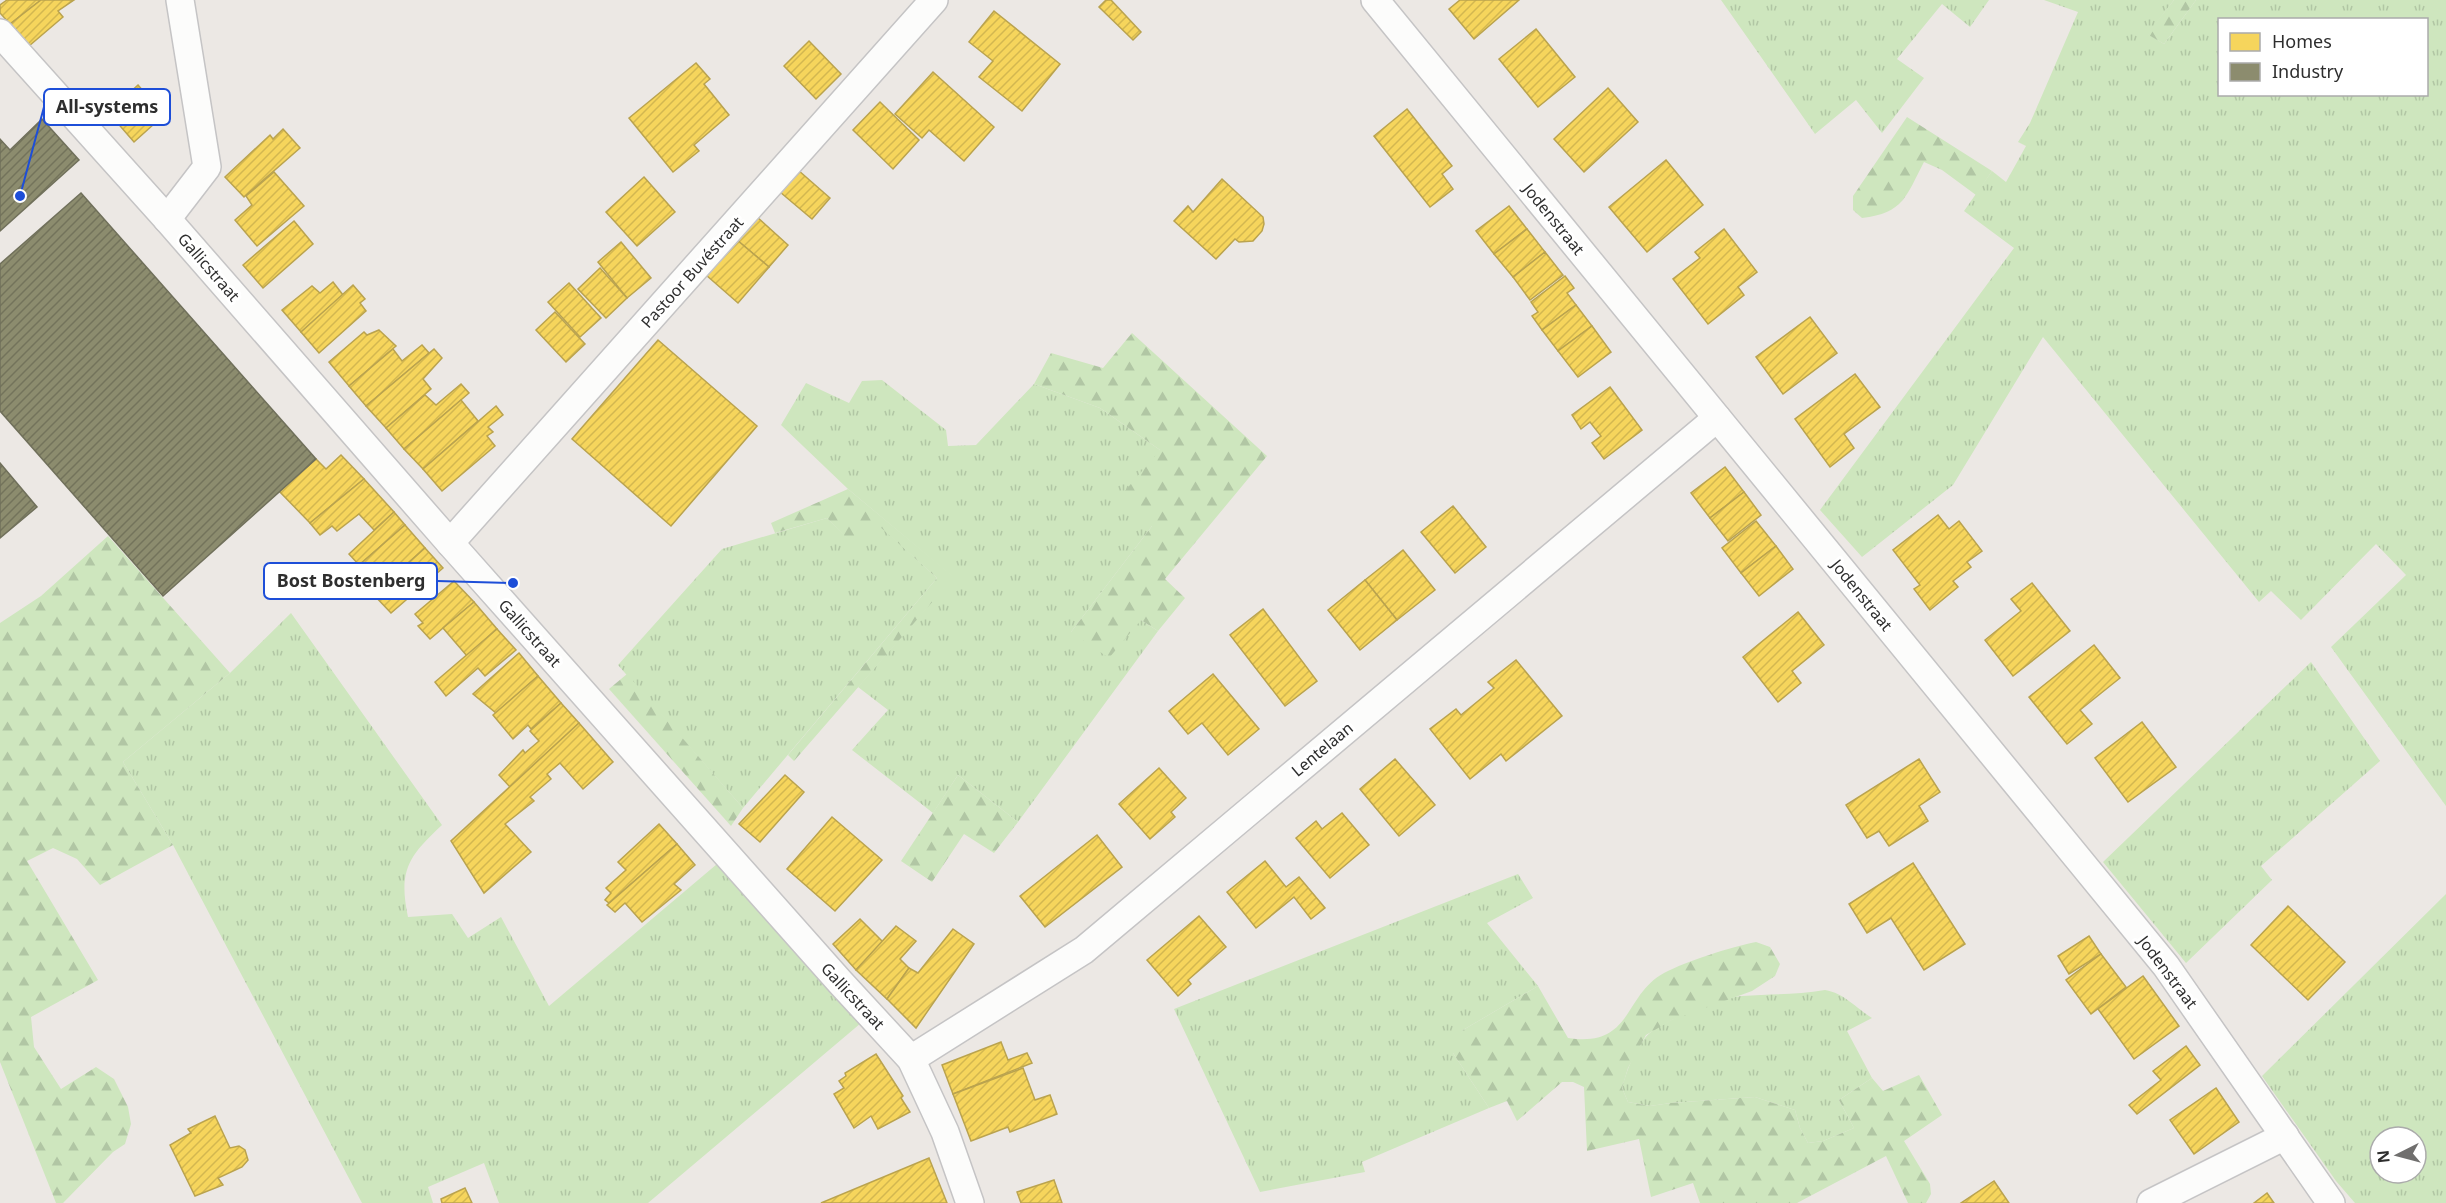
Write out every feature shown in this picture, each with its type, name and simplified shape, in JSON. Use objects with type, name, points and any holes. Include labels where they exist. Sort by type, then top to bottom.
[{"type":"street","points":[[167,219],[207,167],[180,0]]},
{"type":"street","name":"Pastoor Buvéstraat","points":[[450,543],[934,0]]},
{"type":"street","name":"Jodenstraat","points":[[1375,0],[2166,966],[2331,1203]]},
{"type":"street","name":"Gallicstraat","points":[[0,33],[167,219],[450,543],[911,1059],[945,1132],[970,1203]]},
{"type":"street","name":"Lentelaan","points":[[911,1059],[1083,950],[1717,418]]},
{"type":"street","points":[[2151,1203],[2285,1136]]},
{"type":"green space","points":[[1721,0],[1989,0],[1970,27],[1942,4],[1897,59],[1924,78],[1882,133],[1856,100],[1815,134]]},
{"type":"green space","points":[[2044,0],[2174,0],[2148,34],[2164,44],[2196,0],[2446,0],[2446,806],[2331,647],[2406,575],[2376,544],[2301,620],[2271,591],[2259,602],[2043,337],[1953,485],[1862,557],[1820,510],[2014,248],[1964,211],[1992,171],[2006,182],[2026,146],[2018,142],[2030,123],[2078,12]]},
{"type":"green space","points":[[2174,0],[2196,0],[2164,44],[2147,34]]},
{"type":"green space","points":[[1907,117],[1992,171],[1976,195],[1942,170],[1924,162],[1902,201],[1887,212],[1862,218],[1853,210],[1853,196]]},
{"type":"green space","points":[[1132,333],[1267,456],[1165,579],[1185,598],[1158,631],[1141,620],[1109,658],[1071,632],[1152,526],[1118,499],[1160,450],[1100,408],[1034,384],[1051,353],[1103,368]]},
{"type":"green space","points":[[882,380],[946,430],[948,446],[976,445],[1034,384],[1100,408],[1160,450],[1152,526],[1071,632],[1141,620],[1158,631],[1018,822],[958,775],[933,813],[852,750],[888,710],[858,687],[953,577],[848,489],[781,425],[806,383],[849,403],[862,381]]},
{"type":"green space","points":[[848,489],[954,577],[794,761],[788,755],[937,578],[878,525],[855,547],[827,518],[775,533],[771,523]]},
{"type":"green space","points":[[827,518],[855,546],[878,524],[937,578],[743,808],[618,665],[722,549]]},
{"type":"green space","points":[[108,536],[230,673],[123,762],[173,845],[100,885],[77,859],[53,848],[27,861],[98,980],[31,1017],[34,1047],[61,1089],[96,1067],[114,1079],[128,1107],[131,1124],[125,1144],[113,1152],[63,1203],[56,1203],[0,1062],[0,623],[41,596]]},
{"type":"green space","points":[[291,613],[442,825],[421,846],[409,865],[404,887],[408,917],[452,914],[468,938],[501,917],[549,1006],[717,864],[861,1023],[648,1203],[499,1203],[484,1163],[428,1187],[433,1203],[362,1203],[173,845],[123,762],[230,673]]},
{"type":"green space","points":[[2311,662],[2380,761],[2261,866],[2272,880],[2186,963],[2103,862]]},
{"type":"green space","points":[[627,674],[743,808],[731,826],[609,689]]},
{"type":"green space","points":[[958,775],[1018,822],[994,853],[964,834],[932,882],[901,861]]},
{"type":"green space","points":[[1518,874],[1533,898],[1487,923],[1538,986],[1463,1030],[1453,1053],[1489,1108],[1362,1162],[1365,1172],[1260,1192],[1174,1009]]},
{"type":"green space","points":[[2446,894],[2446,1203],[2355,1203],[2336,1181],[2262,1076]]},
{"type":"green space","points":[[1756,942],[1770,947],[1780,964],[1775,976],[1752,991],[1672,1020],[1646,1035],[1628,1068],[1622,1088],[1628,1102],[1650,1106],[1755,1097],[1795,1110],[1800,1128],[1808,1143],[1823,1141],[1854,1128],[1839,1100],[1872,1078],[1883,1091],[1919,1075],[1942,1115],[1904,1141],[1930,1184],[1931,1194],[1926,1203],[1908,1203],[1886,1156],[1797,1203],[1700,1203],[1693,1183],[1651,1197],[1639,1139],[1587,1151],[1584,1087],[1573,1082],[1562,1082],[1517,1121],[1507,1101],[1489,1108],[1453,1053],[1453,1044],[1463,1030],[1538,986],[1568,1038],[1589,1039],[1605,1035],[1616,1028],[1641,994],[1664,973],[1709,955]]},
{"type":"green space","points":[[1825,990],[1844,998],[1872,1018],[1847,1031],[1872,1078],[1839,1100],[1854,1128],[1823,1141],[1808,1143],[1800,1128],[1795,1110],[1755,1097],[1650,1106],[1628,1102],[1622,1088],[1631,1062],[1645,1038],[1662,1025],[1705,1006],[1742,996]]},
{"type":"building: Homes","points":[[7,0],[41,0],[10,24],[0,13],[0,5]]},
{"type":"building: Homes","points":[[41,0],[74,0],[58,11],[63,17],[29,46],[10,24]]},
{"type":"building: Homes","points":[[1106,0],[1111,0],[1141,32],[1133,40],[1099,7]]},
{"type":"building: Homes","points":[[1460,0],[1519,0],[1474,39],[1449,9]]},
{"type":"building: Homes","points":[[994,11],[1060,64],[1022,111],[979,77],[993,61],[969,42]]},
{"type":"building: Homes","points":[[1536,29],[1575,77],[1538,107],[1499,59]]},
{"type":"building: Homes","points":[[809,41],[841,74],[816,99],[784,66]]},
{"type":"building: Homes","points":[[696,63],[710,79],[704,84],[729,115],[694,145],[699,151],[673,172],[629,118]]},
{"type":"building: Homes","points":[[933,72],[994,127],[964,161],[929,130],[922,138],[895,114]]},
{"type":"building: Homes","points":[[138,85],[164,115],[134,142],[108,112]]},
{"type":"building: Homes","points":[[1608,88],[1638,122],[1584,172],[1554,139]]},
{"type":"building: Homes","points":[[880,102],[919,140],[893,169],[853,130]]},
{"type":"building: Homes","points":[[1407,109],[1452,166],[1442,174],[1453,189],[1430,207],[1374,136]]},
{"type":"building: Homes","points":[[283,129],[300,148],[244,197],[225,177],[270,135],[273,139]]},
{"type":"building: Homes","points":[[1666,160],[1703,205],[1647,252],[1609,207]]},
{"type":"building: Homes","points":[[798,170],[830,198],[812,219],[780,192]]},
{"type":"building: Homes","points":[[274,172],[304,206],[257,246],[235,220],[252,205],[246,196]]},
{"type":"building: Homes","points":[[644,177],[675,212],[637,246],[606,212]]},
{"type":"building: Homes","points":[[1222,179],[1263,217],[1264,224],[1262,231],[1253,241],[1239,242],[1235,239],[1216,259],[1174,221],[1188,206],[1193,212]]},
{"type":"building: Homes","points":[[1509,206],[1527,229],[1494,254],[1476,231]]},
{"type":"building: Homes","points":[[757,217],[788,245],[769,267],[737,240]]},
{"type":"building: Homes","points":[[294,221],[313,244],[263,288],[243,265]]},
{"type":"building: Homes","points":[[1527,229],[1545,252],[1513,277],[1494,254]]},
{"type":"building: Homes","points":[[1724,229],[1757,272],[1738,287],[1744,295],[1708,324],[1673,279],[1700,258],[1695,252]]},
{"type":"building: Homes","points":[[737,240],[769,267],[738,303],[706,275]]},
{"type":"building: Homes","points":[[621,242],[651,278],[627,298],[598,262]]},
{"type":"building: Homes","points":[[1545,252],[1563,275],[1530,300],[1513,277]]},
{"type":"building: Homes","points":[[600,268],[627,298],[606,318],[578,289]]},
{"type":"building: Homes","points":[[1565,276],[1574,288],[1567,293],[1576,305],[1542,330],[1532,316],[1538,312],[1531,302]]},
{"type":"building: Homes","points":[[333,282],[343,295],[301,332],[282,310],[312,286],[320,293]]},
{"type":"building: Homes","points":[[569,283],[601,318],[580,337],[548,302]]},
{"type":"building: Homes","points":[[353,285],[365,299],[360,303],[366,311],[319,353],[301,332]]},
{"type":"building: Homes","points":[[1576,305],[1592,326],[1558,351],[1542,330]]},
{"type":"building: Homes","points":[[555,312],[585,344],[566,362],[536,330]]},
{"type":"building: Homes","points":[[1810,317],[1837,353],[1783,394],[1756,357]]},
{"type":"building: Homes","points":[[1592,326],[1611,352],[1578,377],[1558,351]]},
{"type":"building: Homes","points":[[379,330],[396,346],[349,386],[329,362],[364,332],[367,335]]},
{"type":"building: Homes","points":[[658,340],[757,426],[671,526],[572,439]]},
{"type":"building: Homes","points":[[422,345],[429,353],[366,406],[349,386],[393,349],[402,361]]},
{"type":"building: Homes","points":[[434,349],[442,358],[423,379],[431,389],[386,428],[366,406]]},
{"type":"building: Homes","points":[[1855,374],[1880,407],[1844,434],[1854,448],[1830,467],[1795,419]]},
{"type":"building: Homes","points":[[461,384],[469,393],[404,449],[386,428],[425,395],[436,405]]},
{"type":"building: Homes","points":[[1610,387],[1642,430],[1604,459],[1592,443],[1601,436],[1590,422],[1581,429],[1572,415]]},
{"type":"building: Homes","points":[[461,400],[478,421],[423,469],[404,449]]},
{"type":"building: Homes","points":[[496,406],[503,415],[488,427],[493,432],[487,436],[495,446],[442,491],[423,469]]},
{"type":"building: Homes","points":[[341,455],[364,479],[310,523],[279,491],[316,459],[326,469]]},
{"type":"building: Homes","points":[[1725,467],[1744,492],[1710,518],[1691,493]]},
{"type":"building: Homes","points":[[364,479],[394,512],[374,530],[359,514],[337,531],[332,526],[320,535],[310,523]]},
{"type":"building: Homes","points":[[1744,492],[1761,515],[1728,541],[1710,518]]},
{"type":"building: Homes","points":[[1453,506],[1486,547],[1455,573],[1421,532]]},
{"type":"building: Homes","points":[[394,512],[405,525],[359,565],[349,554]]},
{"type":"building: Homes","points":[[1938,515],[1949,529],[1959,521],[1982,551],[1967,562],[1971,567],[1953,581],[1958,587],[1930,610],[1914,589],[1920,585],[1893,550]]},
{"type":"building: Homes","points":[[1756,521],[1776,546],[1741,573],[1722,548]]},
{"type":"building: Homes","points":[[405,525],[425,548],[373,594],[372,592],[369,594],[358,582],[366,577],[358,566]]},
{"type":"building: Homes","points":[[1776,546],[1793,569],[1759,596],[1741,573]]},
{"type":"building: Homes","points":[[425,548],[443,568],[391,613],[373,594]]},
{"type":"building: Homes","points":[[1403,550],[1435,590],[1397,620],[1365,580]]},
{"type":"building: Homes","points":[[1365,580],[1397,620],[1360,650],[1328,610]]},
{"type":"building: Homes","points":[[454,581],[474,602],[430,639],[418,626],[423,623],[415,614]]},
{"type":"building: Homes","points":[[2032,583],[2070,631],[2013,676],[1985,640],[2021,611],[2011,599]]},
{"type":"building: Homes","points":[[474,602],[497,629],[467,656],[443,628]]},
{"type":"building: Homes","points":[[1263,609],[1317,681],[1285,706],[1230,635]]},
{"type":"building: Homes","points":[[1798,612],[1824,645],[1792,671],[1801,683],[1778,702],[1743,657]]},
{"type":"building: Homes","points":[[497,629],[516,650],[485,676],[478,668],[446,696],[435,682]]},
{"type":"building: Homes","points":[[2094,645],[2120,678],[2080,710],[2092,724],[2067,744],[2029,697]]},
{"type":"building: Homes","points":[[519,653],[538,676],[496,713],[473,694]]},
{"type":"building: Homes","points":[[1516,660],[1562,716],[1506,761],[1501,754],[1470,779],[1430,729],[1456,709],[1461,715],[1494,688],[1488,682]]},
{"type":"building: Homes","points":[[1213,674],[1259,729],[1228,755],[1202,723],[1188,734],[1169,711]]},
{"type":"building: Homes","points":[[538,676],[561,703],[531,729],[528,725],[513,739],[493,715]]},
{"type":"building: Homes","points":[[561,703],[579,723],[510,787],[499,775],[523,750],[525,753],[539,741],[530,731]]},
{"type":"building: Homes","points":[[2142,722],[2176,767],[2128,802],[2095,758]]},
{"type":"building: Homes","points":[[579,723],[613,762],[583,789],[560,763],[547,774],[551,779],[530,797],[534,801],[505,824],[531,852],[484,893],[451,841]]},
{"type":"building: Homes","points":[[1395,759],[1435,805],[1399,836],[1360,789]]},
{"type":"building: Homes","points":[[1919,759],[1940,792],[1919,806],[1928,821],[1889,846],[1879,831],[1867,838],[1846,805]]},
{"type":"building: Homes","points":[[1159,768],[1186,798],[1171,812],[1175,817],[1150,839],[1119,804]]},
{"type":"building: Homes","points":[[785,775],[804,792],[760,842],[739,824]]},
{"type":"building: Homes","points":[[1342,813],[1369,845],[1330,878],[1296,838],[1316,821],[1322,829]]},
{"type":"building: Homes","points":[[832,817],[882,860],[835,911],[787,869]]},
{"type":"building: Homes","points":[[659,824],[677,844],[609,903],[605,900],[611,893],[606,888],[626,870],[618,862]]},
{"type":"building: Homes","points":[[1097,835],[1122,867],[1045,927],[1020,896]]},
{"type":"building: Homes","points":[[677,844],[695,865],[674,884],[681,890],[642,922],[625,903],[615,912],[607,905]]},
{"type":"building: Homes","points":[[1265,861],[1286,887],[1299,877],[1325,908],[1311,919],[1294,897],[1256,928],[1227,892]]},
{"type":"building: Homes","points":[[1913,863],[1965,944],[1924,970],[1891,918],[1867,933],[1849,904]]},
{"type":"building: Homes","points":[[2288,906],[2345,962],[2308,1000],[2251,945]]},
{"type":"building: Homes","points":[[1199,916],[1226,947],[1188,980],[1191,984],[1178,996],[1147,960]]},
{"type":"building: Homes","points":[[860,919],[883,942],[856,970],[833,944]]},
{"type":"building: Homes","points":[[896,926],[916,941],[900,959],[909,968],[887,999],[856,970]]},
{"type":"building: Homes","points":[[953,929],[974,944],[916,1028],[887,999],[909,968],[918,973]]},
{"type":"building: Homes","points":[[2089,936],[2101,954],[2069,974],[2058,956]]},
{"type":"building: Homes","points":[[2101,954],[2126,987],[2091,1014],[2066,980]]},
{"type":"building: Homes","points":[[2143,976],[2179,1026],[2134,1059],[2098,1009]]},
{"type":"building: Homes","points":[[1001,1042],[1008,1060],[1027,1053],[1032,1063],[953,1094],[942,1065]]},
{"type":"building: Homes","points":[[2186,1046],[2200,1065],[2137,1114],[2129,1105],[2161,1080],[2153,1071]]},
{"type":"building: Homes","points":[[876,1054],[903,1096],[901,1098],[910,1112],[878,1129],[871,1116],[854,1128],[834,1094],[844,1088],[839,1081],[846,1076],[845,1073]]},
{"type":"building: Homes","points":[[1023,1068],[1035,1100],[1050,1095],[1057,1114],[1010,1132],[1008,1127],[971,1141],[953,1094]]},
{"type":"building: Homes","points":[[2216,1088],[2239,1122],[2194,1154],[2170,1120]]},
{"type":"building: Homes","points":[[215,1116],[230,1148],[239,1146],[245,1150],[248,1160],[242,1167],[218,1178],[223,1185],[195,1196],[170,1145],[191,1133],[188,1129]]},
{"type":"building: Homes","points":[[929,1158],[947,1203],[821,1203]]},
{"type":"building: Homes","points":[[1054,1180],[1062,1203],[1021,1203],[1017,1192]]},
{"type":"building: Homes","points":[[1994,1181],[2009,1203],[1961,1203]]},
{"type":"building: Homes","points":[[465,1188],[472,1203],[442,1203],[441,1199]]},
{"type":"building: Homes","points":[[2267,1193],[2274,1203],[2254,1203]]},
{"type":"building: Industry","points":[[42,119],[79,160],[0,231],[0,139],[10,150]]},
{"type":"building: Industry","points":[[81,193],[316,459],[163,596],[0,411],[0,264]]},
{"type":"building: Industry","points":[[0,463],[37,507],[0,538]]},
{"type":"place","name":"All-systems","points":[[20,196]]},
{"type":"place","name":"Bost Bostenberg","points":[[513,583]]}]
